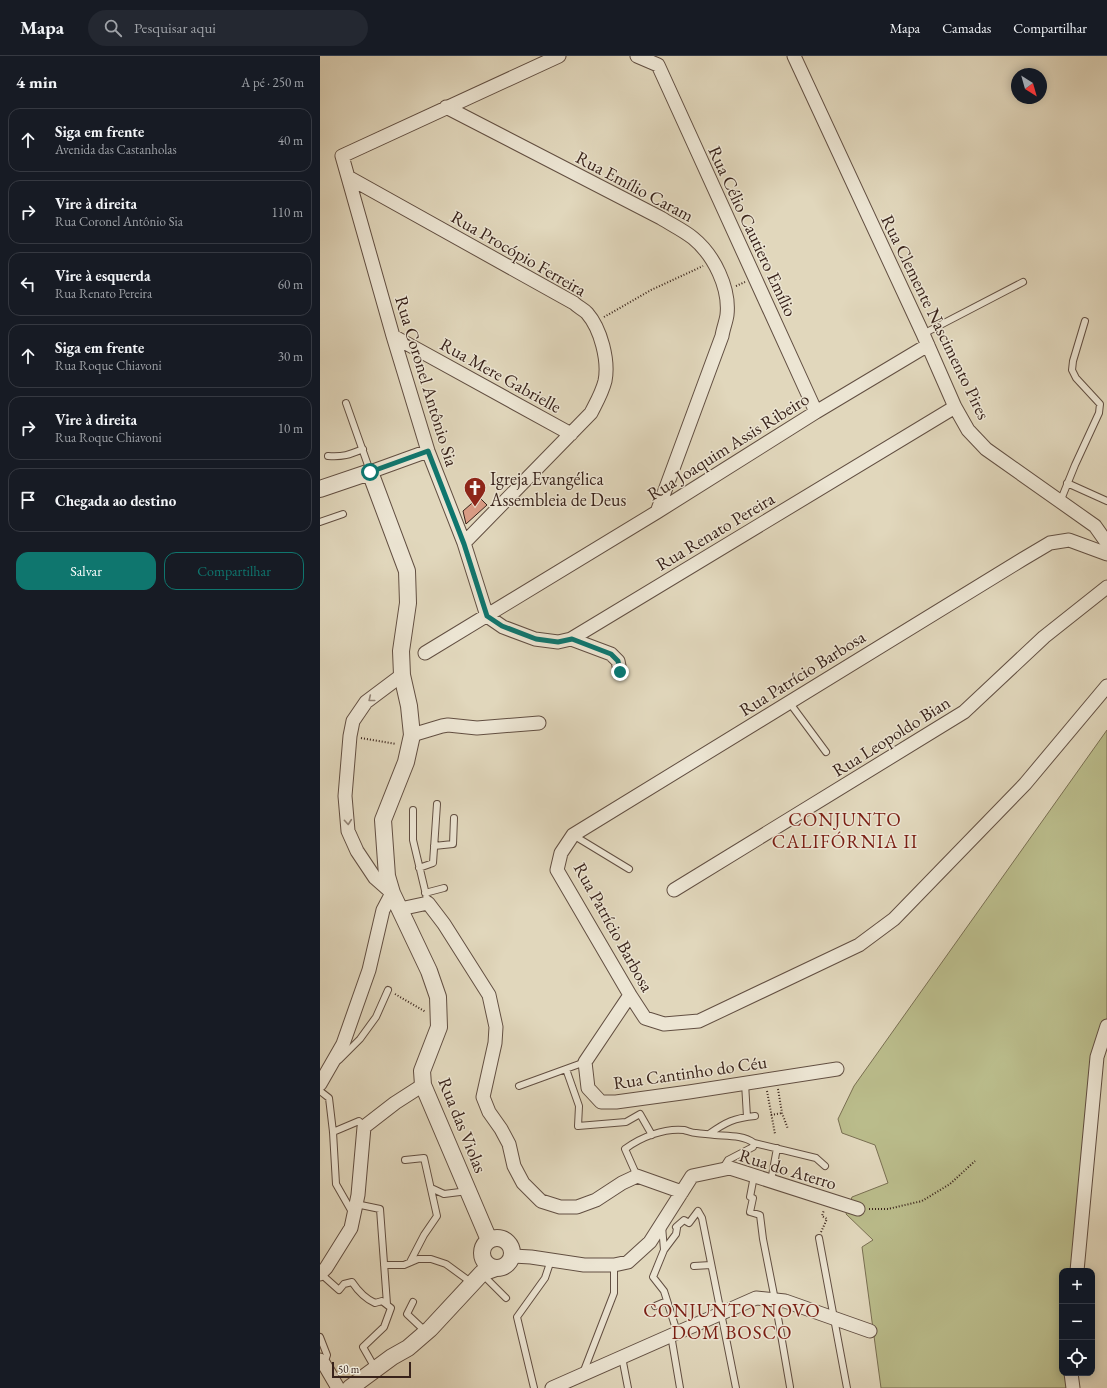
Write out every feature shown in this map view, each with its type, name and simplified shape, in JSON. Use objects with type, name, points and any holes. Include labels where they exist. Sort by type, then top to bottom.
[{"type":"street","points":[[446,107],[559,56]]},
{"type":"street","name":"Rua Célio Cautiero Emílio","points":[[637,56],[659,60],[816,412]]},
{"type":"street","name":"Rua Clemente Nascimento Pires","points":[[794,56],[955,407],[968,430],[986,448],[1095,526],[1107,543]]},
{"type":"street","name":"Rua Coronel Antônio Sia","points":[[446,107],[343,154],[342,158],[428,451],[464,544],[487,616]]},
{"type":"street","name":"Rua Emílio Caram","points":[[446,107],[661,218],[693,238],[704,249],[713,262],[721,278],[725,292],[727,314],[722,336],[657,512]]},
{"type":"street","name":"Rua Procópio Ferreira","points":[[348,177],[574,304],[586,313],[599,333],[606,365],[605,380],[600,396],[591,413],[464,544]]},
{"type":"street","name":"Rua Mere Gabrielle","points":[[393,336],[571,434]]},
{"type":"street","name":"Rua Joaquim Assis Ribeiro","points":[[425,653],[657,512],[816,412],[925,340]]},
{"type":"street","name":"Rua Renato Pereira","points":[[487,616],[502,626],[536,639],[558,642],[572,639],[955,407]]},
{"type":"street","points":[[320,489],[428,451]]},
{"type":"street","name":"Rua das Violas","points":[[370,472],[406,571],[408,603],[401,651],[402,675],[409,706],[411,741],[406,762],[383,820],[387,876],[392,893],[429,971],[438,997],[439,1027],[422,1071],[423,1085],[478,1214],[492,1239]]},
{"type":"street","name":"Rua Patrício Barbosa","points":[[1107,554],[1069,540],[1050,543],[573,835],[561,853],[557,870],[630,996],[645,1018],[664,1024],[699,1021],[859,945],[894,919],[1025,784],[1107,686]]},
{"type":"street","name":"Rua Leopoldo Bian","points":[[674,890],[964,712],[1044,637],[1107,587]]},
{"type":"street","points":[[572,639],[611,654],[618,661],[620,672]]},
{"type":"street","points":[[320,1084],[346,1036],[369,970],[383,910],[392,893],[375,878],[357,851],[348,831],[345,796],[350,736],[353,721],[366,702],[402,675]]},
{"type":"street","points":[[411,741],[442,726],[448,725],[477,728],[539,723]]},
{"type":"street","points":[[400,910],[427,898],[489,995],[496,1027],[495,1043],[483,1097],[489,1112],[502,1129],[509,1144],[514,1166],[523,1183],[541,1202],[560,1207],[577,1207],[596,1200],[637,1176],[682,1192]]},
{"type":"street","points":[[585,1062],[630,996]]},
{"type":"street","points":[[1077,1268],[1097,1057],[1107,1026]]},
{"type":"street","name":"Rua Cantinho do Céu","points":[[585,1062],[588,1088],[601,1102],[616,1102],[837,1069]]},
{"type":"street","points":[[320,1274],[326,1268],[352,1228],[364,1127],[395,1103],[423,1085]]},
{"type":"street","name":"Rua do Aterro","points":[[512,1256],[584,1265],[614,1265],[628,1262],[650,1242],[692,1176],[730,1168],[858,1209]]},
{"type":"street","points":[[350,1388],[392,1357],[408,1348],[426,1332],[483,1271],[504,1267],[511,1260],[512,1256],[510,1244],[506,1240],[501,1238],[492,1239],[485,1244],[482,1249],[483,1271]]},
{"type":"street","points":[[552,1388],[756,1298],[785,1301],[870,1331]]},
{"type":"street","points":[[322,1362],[338,1388]]},
{"type":"street","points":[[1071,1376],[1073,1388]]},
{"type":"lane","points":[[925,340],[1023,282]]},
{"type":"lane","points":[[1060,502],[1067,483],[1099,413],[1100,404],[1076,378],[1072,370],[1085,321]]},
{"type":"lane","points":[[346,403],[370,472]]},
{"type":"lane","points":[[328,456],[350,455],[363,449]]},
{"type":"lane","points":[[1067,483],[1107,500]]},
{"type":"lane","points":[[320,522],[343,514]]},
{"type":"lane","points":[[789,702],[826,752]]},
{"type":"lane","points":[[420,868],[433,863],[437,804]]},
{"type":"lane","points":[[413,810],[413,840],[427,898],[444,888]]},
{"type":"lane","points":[[434,846],[453,844],[454,818]]},
{"type":"lane","points":[[573,835],[629,869]]},
{"type":"lane","points":[[327,1072],[360,1039],[376,1017],[388,990]]},
{"type":"lane","points":[[519,1086],[585,1062]]},
{"type":"lane","points":[[566,1069],[579,1106],[578,1126],[626,1122],[640,1114],[652,1135]]},
{"type":"lane","points":[[745,1083],[747,1117]]},
{"type":"lane","points":[[320,1091],[328,1098],[333,1132],[336,1184],[355,1210],[380,1209],[386,1304]]},
{"type":"lane","points":[[709,1134],[727,1122],[755,1116]]},
{"type":"lane","points":[[333,1132],[359,1121],[364,1127]]},
{"type":"lane","points":[[637,1176],[625,1149],[635,1141],[652,1135],[683,1130],[696,1134],[736,1136],[749,1139],[754,1143],[816,1158],[825,1166]]},
{"type":"lane","points":[[722,1170],[728,1160],[752,1147],[754,1143]]},
{"type":"lane","points":[[771,1181],[776,1148]]},
{"type":"lane","points":[[405,1160],[424,1158],[437,1216],[424,1235],[410,1262]]},
{"type":"lane","points":[[754,1176],[750,1197],[753,1198],[750,1212],[760,1215],[790,1387]]},
{"type":"lane","points":[[431,1188],[444,1194],[468,1190]]},
{"type":"lane","points":[[680,1388],[674,1334],[667,1301],[664,1291],[653,1277],[664,1250],[676,1234],[676,1227],[684,1220],[689,1223],[698,1211],[702,1218],[736,1388]]},
{"type":"lane","points":[[662,1224],[664,1250]]},
{"type":"lane","points":[[819,1238],[846,1388]]},
{"type":"lane","points":[[384,1265],[404,1265],[418,1259],[431,1259],[446,1264],[483,1271],[506,1298]]},
{"type":"lane","points":[[534,1388],[517,1317],[545,1278],[551,1260]]},
{"type":"lane","points":[[582,1374],[614,1293],[614,1265]]},
{"type":"lane","points":[[694,1266],[711,1265]]},
{"type":"lane","points":[[320,1274],[339,1290],[344,1284],[352,1282],[356,1289],[375,1304],[382,1301],[391,1308],[384,1327],[363,1346],[376,1369]]},
{"type":"lane","points":[[655,1306],[667,1301]]},
{"type":"lane","points":[[413,1302],[407,1314],[426,1332]]},
{"type":"lane","points":[[320,1337],[327,1355],[322,1362]]},
{"type":"lane","points":[[622,1357],[628,1388]]},
{"type":"path","points":[[593,324],[651,290],[713,262]]},
{"type":"path","points":[[725,292],[755,277]]},
{"type":"path","points":[[350,736],[411,741]]},
{"type":"path","points":[[388,990],[439,1019]]},
{"type":"path","points":[[771,1079],[788,1129]]},
{"type":"path","points":[[771,1079],[771,1115],[775,1134]]},
{"type":"path","points":[[771,1115],[782,1113]]},
{"type":"path","points":[[858,1209],[888,1208],[922,1201],[950,1184],[975,1161]]},
{"type":"path","points":[[819,1238],[827,1219],[822,1216],[827,1199]]},
{"type":"green space","points":[[1107,730],[1107,1022],[1076,1268],[1059,1268],[1059,1376],[1071,1376],[1073,1388],[881,1388],[862,1247],[873,1240],[846,1214],[852,1197],[888,1183],[875,1145],[842,1133],[838,1119],[854,1086]]},
{"type":"building","name":"Igreja Evangélica Assembleia de Deus","points":[[479,497],[487,505],[466,524],[463,511]]},
{"type":"place","name":"Igreja Evangélica Assembleia de Deus","points":[[475,508]]},
{"type":"district","name":"CONJUNTO CALIFÓRNIA II","points":[[845,830]]},
{"type":"district","name":"CONJUNTO NOVO DOM BOSCO","points":[[732,1321]]},
{"type":"route","points":[[370,472],[428,451],[464,544],[487,616],[502,626],[536,639],[558,642],[572,639],[611,654],[618,661],[620,672]]}]
